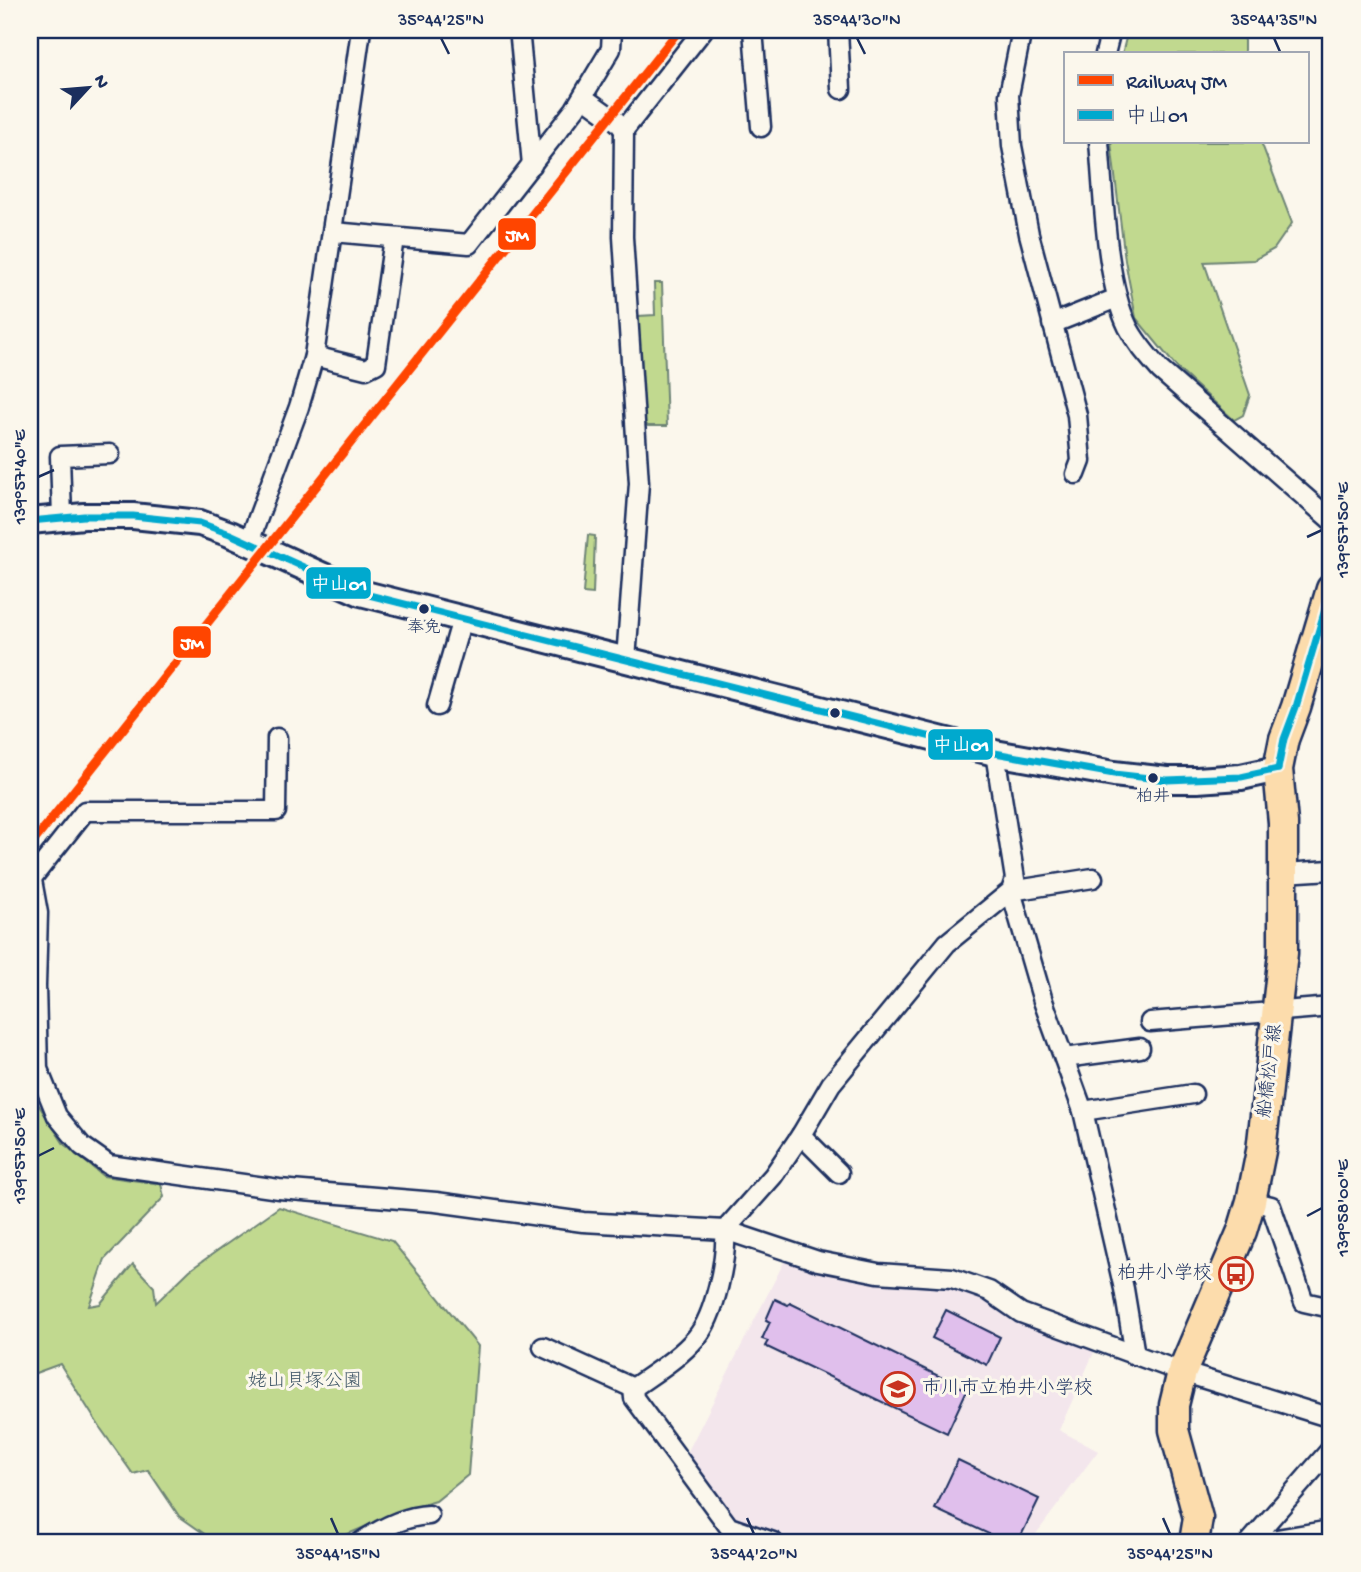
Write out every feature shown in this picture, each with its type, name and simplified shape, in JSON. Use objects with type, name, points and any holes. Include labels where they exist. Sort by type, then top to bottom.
[{"type":"main road","name":"船橋松戸線","points":[[1194,1542],[1198,1518],[1174,1430],[1174,1405],[1182,1372],[1232,1257],[1251,1201],[1261,1151],[1283,953],[1283,873],[1278,769],[1284,740],[1331,589]]},
{"type":"street","points":[[249,541],[299,407],[314,356],[361,30]]},
{"type":"street","points":[[333,232],[468,244],[588,101],[611,49],[611,30]]},
{"type":"street","points":[[626,660],[639,483],[623,237],[622,127],[703,30]]},
{"type":"street","points":[[753,30],[761,127]]},
{"type":"street","points":[[838,30],[841,89]]},
{"type":"street","points":[[1022,30],[1009,95],[1012,146],[1029,234],[1077,415],[1081,461],[1076,474]]},
{"type":"street","points":[[1106,52],[1111,30]]},
{"type":"street","points":[[520,40],[532,165]]},
{"type":"street","points":[[588,101],[622,127]]},
{"type":"street","points":[[1099,144],[1117,298],[1139,345],[1160,370],[1331,520]]},
{"type":"street","points":[[314,356],[366,369],[376,364],[394,238]]},
{"type":"street","points":[[1052,324],[1117,298]]},
{"type":"street","points":[[62,517],[60,456],[110,454]]},
{"type":"street","points":[[30,521],[62,517],[133,516],[200,523],[249,541],[361,593],[995,753],[1114,774],[1167,780],[1241,777],[1278,769]]},
{"type":"street","points":[[437,706],[462,620]]},
{"type":"street","points":[[277,738],[276,811],[85,811],[31,874],[38,913],[38,1069],[57,1116],[82,1146],[109,1165],[279,1189],[436,1202],[583,1222],[725,1230],[818,1261],[878,1273],[952,1278],[989,1291],[1021,1313],[1182,1372],[1331,1418]]},
{"type":"street","points":[[995,753],[1015,879],[1011,891],[1043,1001],[1083,1111],[1124,1289],[1135,1355]]},
{"type":"street","points":[[1283,873],[1331,870]]},
{"type":"street","points":[[633,1388],[667,1364],[698,1337],[714,1302],[726,1249],[725,1230],[773,1176],[831,1084],[947,943],[1011,891],[1093,878]]},
{"type":"street","points":[[1150,1022],[1331,1007]]},
{"type":"street","points":[[1064,1058],[1140,1048]]},
{"type":"street","points":[[1083,1111],[1193,1094]]},
{"type":"street","points":[[801,1135],[839,1173]]},
{"type":"street","points":[[1251,1201],[1271,1206],[1304,1303],[1331,1308]]},
{"type":"street","points":[[543,1347],[633,1388]]},
{"type":"street","points":[[633,1388],[634,1398],[729,1527],[773,1542]]},
{"type":"street","points":[[1250,1542],[1331,1449]]},
{"type":"street","points":[[361,1542],[379,1530],[429,1515]]},
{"type":"street","points":[[1259,1542],[1331,1530]]},
{"type":"shaded area","name":"市川市立柏井小学校","points":[[786,1258],[943,1283],[979,1296],[1013,1315],[1096,1348],[1059,1430],[1098,1451],[1030,1542],[794,1542],[730,1520],[685,1457]]},
{"type":"green space","points":[[1128,30],[1244,30],[1244,52],[1122,52]]},
{"type":"green space","points":[[1111,144],[1262,144],[1292,223],[1274,249],[1254,260],[1204,262],[1250,395],[1243,415],[1234,420],[1178,369],[1136,318],[1125,260]]},
{"type":"green space","points":[[654,283],[662,283],[667,426],[648,426],[641,420],[638,316],[655,315]]},
{"type":"green space","points":[[588,535],[595,536],[593,594],[583,593]]},
{"type":"green space","name":"姥山貝塚公園","points":[[30,1070],[38,1104],[64,1144],[103,1176],[161,1184],[164,1197],[105,1259],[89,1306],[100,1304],[133,1264],[154,1287],[156,1303],[190,1270],[279,1207],[392,1241],[478,1346],[468,1475],[436,1501],[402,1511],[334,1540],[216,1542],[179,1516],[148,1470],[133,1474],[60,1364],[30,1375]]},
{"type":"building","points":[[775,1299],[788,1305],[790,1303],[967,1390],[947,1433],[765,1346],[768,1341],[762,1339],[770,1322],[766,1320]]},
{"type":"building","points":[[946,1310],[1000,1337],[987,1365],[932,1338]]},
{"type":"building","points":[[958,1460],[1039,1499],[1018,1542],[1006,1542],[935,1509]]},
{"type":"rail line","name":"JM","points":[[30,846],[679,30]]},
{"type":"transit line","name":"中山01","points":[[30,521],[84,516],[133,516],[200,523],[361,593],[995,753],[1114,774],[1167,780],[1241,777],[1278,769]]},
{"type":"transit line","name":"中山01","points":[[1278,769],[1284,739],[1331,589]]},
{"type":"place","name":"奉免","points":[[424,609]]},
{"type":"place","name":"柏井","points":[[1153,778]]},
{"type":"place","name":"柏井小学校","points":[[1236,1274]]},
{"type":"place","name":"市川市立柏井小学校","points":[[898,1389]]}]
